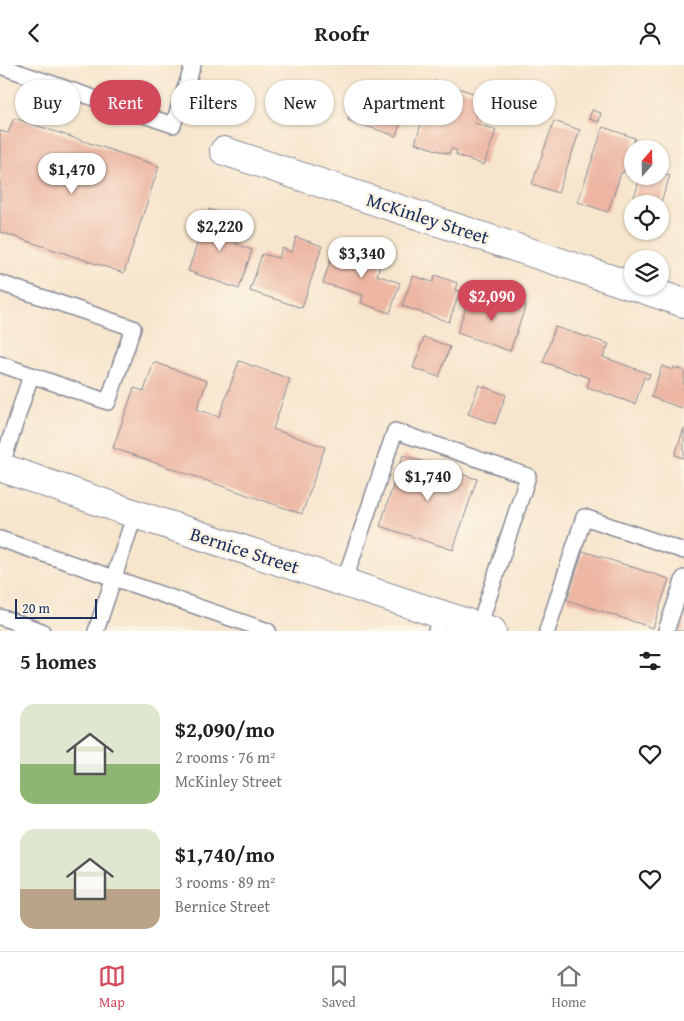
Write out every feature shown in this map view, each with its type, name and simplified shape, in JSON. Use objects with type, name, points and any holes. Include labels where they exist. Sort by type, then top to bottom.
[{"type":"street","name":"McKinley Street","points":[[224,151],[624,283]]},
{"type":"street","name":"McKinley Street","points":[[660,295],[684,303]]},
{"type":"street","name":"Bernice Street","points":[[0,467],[135,514],[344,582],[438,623],[485,629]]},
{"type":"lane","points":[[0,66],[173,125],[193,65]]},
{"type":"lane","points":[[0,283],[133,328],[108,402],[0,364]]},
{"type":"lane","points":[[0,467],[31,375]]},
{"type":"lane","points":[[344,582],[395,431],[528,476],[485,629]]},
{"type":"lane","points":[[96,631],[135,514]]},
{"type":"lane","points":[[547,631],[584,517],[684,551]]},
{"type":"lane","points":[[0,539],[268,631]]},
{"type":"lane","points":[[666,631],[684,578]]},
{"type":"lane","points":[[0,617],[42,631]]},
{"type":"building","points":[[463,90],[473,93],[473,125],[480,125],[496,130],[484,165],[456,155],[457,151],[451,148],[449,154],[415,143],[421,125],[463,125]]},
{"type":"building","points":[[592,110],[601,113],[599,122],[589,119]]},
{"type":"building","points":[[14,118],[15,125],[35,125],[159,166],[124,273],[0,232],[0,131],[8,133]]},
{"type":"building","points":[[555,121],[580,130],[558,193],[532,184]]},
{"type":"building","points":[[363,125],[400,125],[396,136]]},
{"type":"building","points":[[603,127],[635,138],[634,140],[624,140],[624,172],[621,173],[608,212],[578,202]]},
{"type":"building","points":[[638,185],[667,185],[663,195],[635,195]]},
{"type":"building","points":[[209,209],[235,218],[231,230],[240,233],[236,244],[252,250],[239,289],[188,271]]},
{"type":"building","points":[[296,237],[322,246],[302,308],[250,291],[262,254],[279,258],[282,248],[292,252]]},
{"type":"building","points":[[334,249],[356,257],[358,251],[382,259],[377,275],[400,283],[390,313],[361,303],[363,295],[323,283]]},
{"type":"building","points":[[435,275],[457,283],[455,290],[460,291],[449,322],[402,306],[413,276],[433,282]]},
{"type":"building","points":[[470,296],[495,305],[498,296],[526,305],[510,351],[457,333]]},
{"type":"building","points":[[555,327],[609,344],[603,357],[650,374],[648,379],[644,377],[635,404],[587,387],[590,378],[543,362]]},
{"type":"building","points":[[424,337],[450,347],[439,377],[413,368]]},
{"type":"building","points":[[239,361],[290,379],[273,429],[325,447],[302,514],[113,448],[134,388],[144,391],[154,362],[207,381],[197,409],[219,417]]},
{"type":"building","points":[[662,366],[673,370],[674,367],[684,371],[684,409],[651,397]]},
{"type":"building","points":[[479,385],[506,395],[495,424],[468,414]]},
{"type":"building","points":[[684,428],[684,458],[675,455]]},
{"type":"building","points":[[403,455],[477,479],[453,550],[380,526]]},
{"type":"building","points":[[583,551],[669,579],[653,628],[567,600]]},
{"type":"building","points":[[684,603],[684,631],[674,631]]}]
